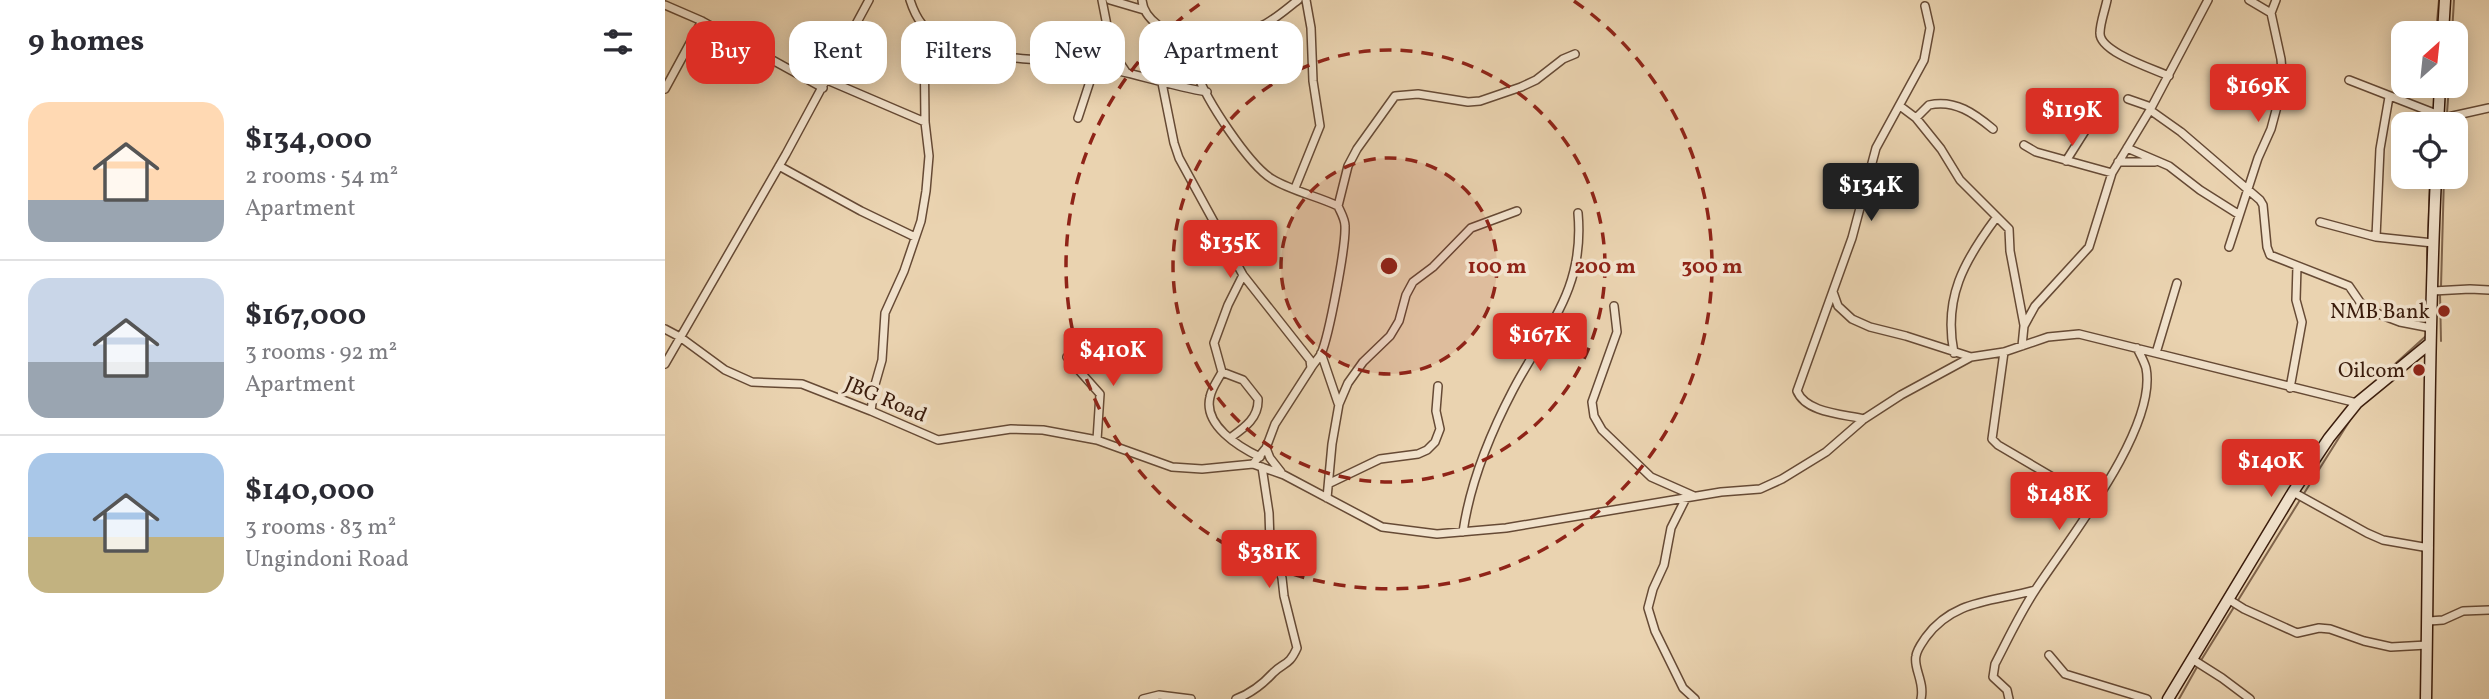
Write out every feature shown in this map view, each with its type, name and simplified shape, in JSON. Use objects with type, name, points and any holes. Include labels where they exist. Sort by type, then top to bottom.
[{"type":"main road","points":[[2444,21],[2445,0]]},
{"type":"main road","points":[[2426,699],[2429,621],[2429,344],[2435,189]]},
{"type":"main road","points":[[2168,699],[2293,492],[2329,438],[2357,403],[2429,344]]},
{"type":"street","points":[[858,21],[869,0]]},
{"type":"street","points":[[910,0],[920,21]]},
{"type":"street","points":[[1102,0],[1112,51],[1126,72],[1139,76]]},
{"type":"street","points":[[1110,0],[1144,10]]},
{"type":"street","points":[[1142,0],[1144,10],[1153,21]]},
{"type":"street","points":[[1270,21],[1298,0]]},
{"type":"street","points":[[1295,188],[1320,126],[1306,0]]},
{"type":"street","points":[[2107,0],[2100,33],[2102,40],[2115,52],[2169,76]]},
{"type":"street","points":[[2024,326],[2045,293],[2089,247],[2112,173],[2151,109],[2208,0]]},
{"type":"street","points":[[2249,0],[2271,13]]},
{"type":"street","points":[[2229,247],[2247,188],[2271,129],[2283,84],[2281,59],[2271,13],[2276,0]]},
{"type":"street","points":[[665,5],[700,21]]},
{"type":"street","points":[[1864,419],[1810,406],[1801,400],[1797,391],[1855,227],[1875,148],[1924,60],[1930,28],[1925,6]]},
{"type":"street","points":[[665,89],[686,51]]},
{"type":"street","points":[[1338,206],[1349,166],[1357,149],[1395,96],[1418,94],[1468,102],[1480,101],[1529,83],[1563,59],[1575,54]]},
{"type":"street","points":[[775,62],[823,88]]},
{"type":"street","points":[[2349,79],[2422,112]]},
{"type":"street","points":[[665,364],[825,84]]},
{"type":"street","points":[[836,84],[925,122]]},
{"type":"street","points":[[871,411],[882,360],[885,313],[904,271],[921,221],[926,191],[929,156],[925,84]]},
{"type":"street","points":[[1078,118],[1089,84]]},
{"type":"street","points":[[1162,84],[1179,158],[1243,275],[1307,355],[1311,368]]},
{"type":"street","points":[[1171,84],[1207,92]]},
{"type":"street","points":[[1203,84],[1240,147],[1257,167],[1273,180],[1338,206],[1345,226],[1343,249],[1321,354],[1275,424],[1266,448],[1253,464],[1284,475],[1382,527],[1437,534],[1463,532],[1533,524],[1690,497],[1761,489],[1826,453],[1864,419],[1901,395],[1971,357],[2004,352],[2047,337],[2079,334],[2357,403]]},
{"type":"street","points":[[2376,237],[2380,149],[2389,97]]},
{"type":"street","points":[[2128,99],[2151,109],[2181,132],[2263,205],[2270,256],[2349,286],[2360,302],[2371,311],[2400,322],[2431,328]]},
{"type":"street","points":[[1916,118],[1929,105],[1945,104],[1973,112],[1993,129]]},
{"type":"street","points":[[1900,106],[1916,118],[1941,149],[1960,180],[2009,229],[2011,259],[2024,326],[2022,346]]},
{"type":"street","points":[[2468,113],[2489,108]]},
{"type":"street","points":[[2066,161],[2097,112]]},
{"type":"street","points":[[2024,145],[2036,152],[2112,173]]},
{"type":"street","points":[[2127,148],[2162,163],[2238,214]]},
{"type":"street","points":[[2118,162],[2162,163]]},
{"type":"street","points":[[779,166],[915,237]]},
{"type":"street","points":[[1328,498],[1332,444],[1339,404],[1348,383],[1363,362],[1390,336],[1399,321],[1406,295],[1413,282],[1433,267],[1471,228],[1517,211]]},
{"type":"street","points":[[1463,532],[1466,507],[1489,440],[1513,389],[1555,323],[1576,268],[1579,213]]},
{"type":"street","points":[[1954,353],[1950,321],[1956,287],[1976,244],[1996,218]]},
{"type":"street","points":[[2320,222],[2376,237],[2433,243]]},
{"type":"street","points":[[2290,388],[2302,322],[2296,300],[2297,266]]},
{"type":"street","points":[[1243,275],[1214,343],[1222,372],[1213,386],[1209,409],[1215,422],[1230,438],[1260,457]]},
{"type":"street","points":[[2156,353],[2177,283]]},
{"type":"street","points":[[2433,291],[2489,290]]},
{"type":"street","points":[[1833,291],[1838,306],[1852,319],[1870,327],[1915,338],[1971,357]]},
{"type":"street","points":[[1614,306],[1618,332],[1592,401],[1594,416],[1602,430],[1651,477],[1690,497]]},
{"type":"street","name":"JBG Road","points":[[665,330],[680,337],[725,370],[752,382],[802,384],[937,440],[1011,429],[1056,432],[1097,440],[1172,467],[1202,468],[1253,464]]},
{"type":"street","points":[[2009,699],[2007,690],[1993,677],[1994,664],[2035,590],[2105,488],[2136,424],[2143,403],[2145,367],[2137,348]]},
{"type":"street","points":[[2004,352],[1993,439],[1998,445],[2061,482],[2091,507]]},
{"type":"street","points":[[1321,354],[1339,404]]},
{"type":"street","points":[[1067,357],[1100,394],[1097,440]]},
{"type":"street","points":[[1222,372],[1243,380],[1258,398],[1255,415],[1230,438]]},
{"type":"street","points":[[1330,483],[1380,459],[1427,450],[1435,442],[1440,429],[1436,411],[1438,386]]},
{"type":"street","points":[[1266,448],[1275,466],[1284,475]]},
{"type":"street","points":[[1236,699],[1264,685],[1276,671],[1288,663],[1297,648],[1282,578],[1270,542],[1262,467]]},
{"type":"street","points":[[2293,492],[2382,540],[2429,548]]},
{"type":"street","points":[[1690,497],[1671,527],[1664,565],[1648,608],[1658,638],[1683,688],[1695,699]]},
{"type":"street","points":[[1921,699],[1922,682],[1915,664],[1916,656],[1931,631],[1955,611],[1970,604],[2035,590]]},
{"type":"street","points":[[2228,599],[2297,633],[2319,628],[2330,629],[2391,647],[2427,645]]},
{"type":"street","points":[[2429,621],[2443,620],[2463,611],[2489,610]]},
{"type":"street","points":[[2049,655],[2065,674],[2147,699]]},
{"type":"street","points":[[2192,659],[2250,699]]},
{"type":"street","points":[[1143,699],[1159,695],[1191,699]]},
{"type":"waterway","points":[[2437,21],[2439,0]]},
{"type":"waterway","points":[[2453,21],[2454,0]]},
{"type":"waterway","points":[[2447,112],[2448,98]]},
{"type":"waterway","points":[[2428,239],[2430,189]]},
{"type":"waterway","points":[[2441,287],[2444,189]]},
{"type":"waterway","points":[[2427,244],[2427,291]]},
{"type":"waterway","points":[[2440,293],[2441,341]]},
{"type":"waterway","points":[[2374,383],[2427,335]]},
{"type":"waterway","points":[[2411,365],[2423,355]]},
{"type":"waterway","points":[[2303,495],[2363,403]]},
{"type":"waterway","points":[[2297,477],[2313,453]]},
{"type":"waterway","points":[[2237,602],[2300,500]]},
{"type":"waterway","points":[[2200,662],[2234,607]]},
{"type":"waterway","points":[[2179,699],[2197,667]]},
{"type":"place","name":"NMB Bank","points":[[2444,311]]},
{"type":"place","name":"Oilcom","points":[[2419,370]]}]
